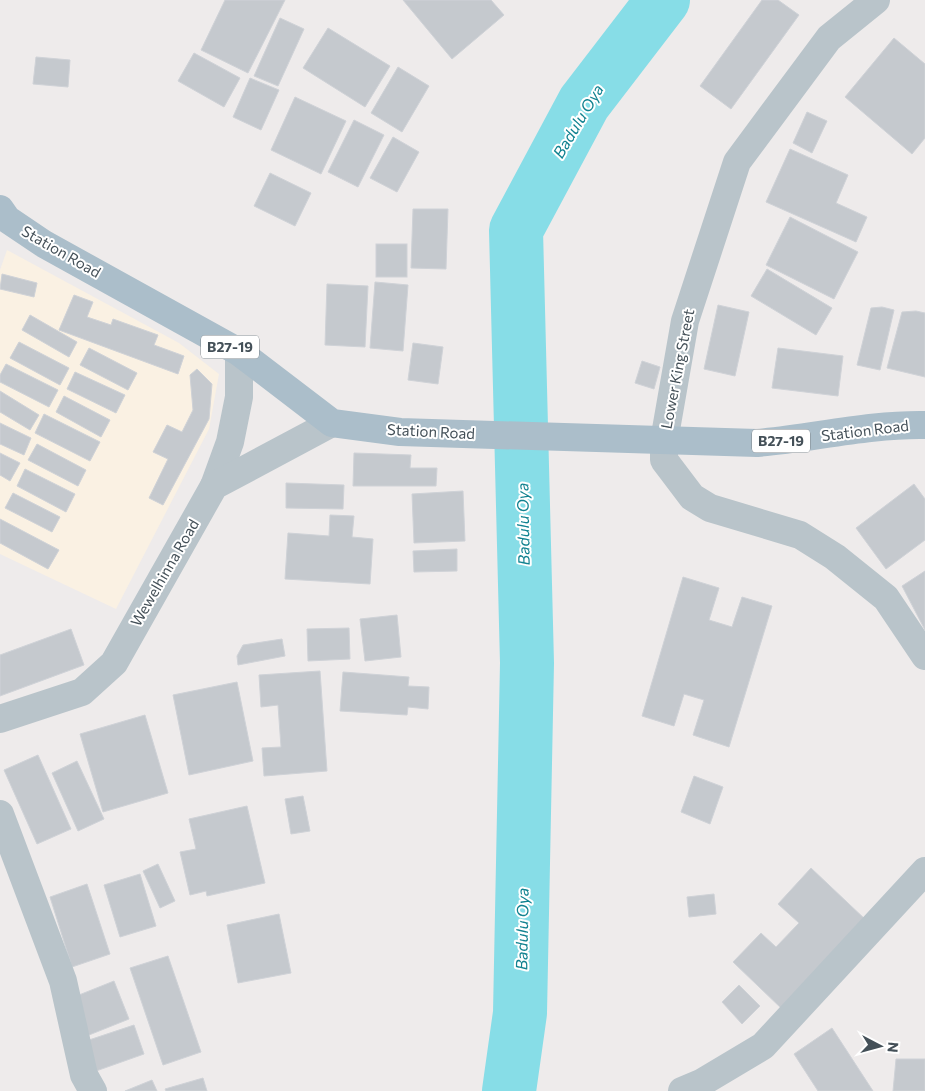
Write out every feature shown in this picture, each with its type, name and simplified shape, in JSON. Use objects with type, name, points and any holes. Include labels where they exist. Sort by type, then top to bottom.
[{"type":"main road","name":"Station Road","points":[[0,209],[7,219],[44,244],[239,352],[332,423],[400,432],[757,443],[794,440],[874,428],[925,425]]},
{"type":"street","name":"Lower King Street","points":[[876,0],[829,38],[736,162],[685,321],[664,441],[664,460],[692,497],[710,508],[800,535],[835,557],[886,598],[925,656]]},
{"type":"street","name":"Wewelhinna Road","points":[[0,719],[82,692],[114,663],[214,486],[230,442],[239,397],[239,352]]},
{"type":"street","points":[[214,486],[332,423]]},
{"type":"street","points":[[0,814],[62,981],[84,1075],[93,1091]]},
{"type":"street","points":[[682,1091],[701,1083],[763,1046],[925,871]]},
{"type":"shaded area","points":[[7,250],[179,343],[219,374],[209,429],[116,609],[0,554],[0,270]]},
{"type":"building","points":[[225,0],[285,0],[248,73],[201,50]]},
{"type":"building","points":[[403,0],[491,0],[504,15],[452,59]]},
{"type":"building","points":[[762,0],[778,0],[799,15],[731,109],[700,86]]},
{"type":"building","points":[[280,18],[304,29],[278,86],[254,76]]},
{"type":"building","points":[[328,28],[390,66],[365,107],[303,68]]},
{"type":"building","points":[[894,38],[925,64],[925,138],[912,154],[845,97]]},
{"type":"building","points":[[194,53],[240,78],[224,107],[178,81]]},
{"type":"building","points":[[36,57],[70,60],[68,87],[33,84]]},
{"type":"building","points":[[398,67],[429,86],[402,132],[371,113]]},
{"type":"building","points":[[250,78],[279,90],[261,130],[233,117]]},
{"type":"building","points":[[295,97],[346,121],[321,174],[271,150]]},
{"type":"building","points":[[807,112],[827,121],[812,153],[793,143]]},
{"type":"building","points":[[354,120],[384,135],[358,187],[328,172]]},
{"type":"building","points":[[393,137],[419,152],[397,192],[370,178]]},
{"type":"building","points":[[790,149],[848,175],[836,203],[867,217],[856,242],[766,202]]},
{"type":"building","points":[[270,173],[311,193],[295,226],[254,206]]},
{"type":"building","points":[[413,209],[448,209],[446,269],[411,268]]},
{"type":"building","points":[[790,217],[858,252],[834,299],[766,265]]},
{"type":"building","points":[[376,244],[407,244],[407,277],[376,277]]},
{"type":"building","points":[[767,269],[832,308],[816,335],[751,296]]},
{"type":"building","points":[[2,274],[37,283],[34,297],[0,289]]},
{"type":"building","points":[[375,282],[408,285],[403,351],[370,348]]},
{"type":"building","points":[[327,284],[368,286],[365,347],[325,345]]},
{"type":"building","points":[[74,295],[93,302],[87,317],[111,325],[113,319],[158,335],[154,345],[184,356],[178,374],[59,330]]},
{"type":"building","points":[[718,305],[749,312],[735,376],[704,369]]},
{"type":"building","points":[[882,307],[894,310],[880,370],[857,365],[871,308]]},
{"type":"building","points":[[916,311],[925,313],[925,377],[887,368],[902,312]]},
{"type":"building","points":[[30,315],[77,342],[69,357],[22,330]]},
{"type":"building","points":[[19,342],[69,368],[60,385],[10,358]]},
{"type":"building","points":[[413,343],[443,347],[438,384],[408,380]]},
{"type":"building","points":[[89,348],[137,373],[128,390],[80,365]]},
{"type":"building","points":[[778,348],[843,356],[838,396],[772,388]]},
{"type":"building","points":[[642,361],[660,367],[654,389],[635,383]]},
{"type":"building","points":[[6,364],[58,390],[49,407],[0,382],[0,375]]},
{"type":"building","points":[[197,369],[212,384],[209,419],[163,505],[149,498],[168,459],[153,452],[167,425],[182,432],[193,410],[190,375]]},
{"type":"building","points":[[75,372],[125,395],[116,413],[67,389]]},
{"type":"building","points":[[0,391],[39,415],[30,430],[0,412]]},
{"type":"building","points":[[64,396],[110,420],[101,437],[56,412]]},
{"type":"building","points":[[44,414],[100,442],[90,461],[35,433]]},
{"type":"building","points":[[0,423],[31,438],[24,455],[0,444]]},
{"type":"building","points":[[37,444],[86,470],[78,486],[28,460]]},
{"type":"building","points":[[0,453],[20,463],[10,481],[0,475]]},
{"type":"building","points":[[354,453],[411,455],[410,468],[437,468],[436,486],[353,486]]},
{"type":"building","points":[[25,469],[75,494],[66,512],[17,486]]},
{"type":"building","points":[[286,483],[344,485],[343,509],[286,508]]},
{"type":"building","points":[[914,484],[925,499],[925,540],[886,569],[856,528]]},
{"type":"building","points":[[463,491],[465,541],[414,543],[412,494]]},
{"type":"building","points":[[13,493],[60,517],[52,532],[5,508]]},
{"type":"building","points":[[330,515],[354,516],[352,537],[373,539],[370,584],[285,579],[288,533],[329,536]]},
{"type":"building","points":[[0,519],[59,550],[48,569],[0,543]]},
{"type":"building","points":[[457,549],[457,571],[414,572],[413,551]]},
{"type":"building","points":[[925,571],[925,630],[902,586]]},
{"type":"building","points":[[683,577],[719,588],[709,620],[732,627],[742,597],[772,606],[729,747],[693,735],[704,700],[684,694],[674,726],[642,716]]},
{"type":"building","points":[[397,615],[401,657],[365,661],[360,619]]},
{"type":"building","points":[[349,628],[350,659],[308,661],[307,629]]},
{"type":"building","points":[[71,629],[84,665],[0,696],[0,655]]},
{"type":"building","points":[[282,639],[285,656],[238,665],[237,656],[243,645]]},
{"type":"building","points":[[320,671],[327,771],[264,776],[262,748],[281,747],[278,705],[261,707],[259,675]]},
{"type":"building","points":[[343,672],[409,677],[408,686],[429,687],[428,709],[408,707],[407,715],[340,711]]},
{"type":"building","points":[[237,682],[253,761],[189,775],[173,695]]},
{"type":"building","points":[[145,715],[168,793],[103,812],[80,734]]},
{"type":"building","points":[[38,755],[71,829],[37,844],[4,770]]},
{"type":"building","points":[[77,761],[104,819],[78,831],[52,773]]},
{"type":"building","points":[[694,776],[723,787],[710,824],[681,812]]},
{"type":"building","points":[[303,796],[310,831],[291,834],[285,799]]},
{"type":"building","points":[[247,806],[265,883],[207,896],[206,891],[190,895],[180,852],[196,849],[189,819]]},
{"type":"building","points":[[158,864],[175,901],[160,908],[143,871]]},
{"type":"building","points":[[811,868],[867,921],[783,1010],[733,962],[761,933],[776,947],[799,923],[778,904]]},
{"type":"building","points":[[140,874],[156,926],[120,937],[104,885]]},
{"type":"building","points":[[87,884],[110,954],[72,967],[50,897]]},
{"type":"building","points":[[714,894],[716,914],[689,917],[687,897]]},
{"type":"building","points":[[279,914],[291,973],[238,983],[227,925]]},
{"type":"building","points":[[168,956],[201,1052],[163,1065],[130,968]]},
{"type":"building","points":[[114,981],[129,1019],[89,1035],[74,997]]},
{"type":"building","points":[[739,985],[760,1006],[742,1024],[722,1002]]},
{"type":"building","points":[[134,1025],[144,1054],[96,1071],[86,1041]]},
{"type":"building","points":[[832,1028],[873,1091],[818,1091],[794,1054]]},
{"type":"building","points":[[896,1059],[925,1059],[925,1091],[893,1091]]},
{"type":"building","points":[[203,1078],[207,1091],[166,1091],[165,1089]]},
{"type":"building","points":[[152,1080],[157,1091],[125,1091]]},
{"type":"waterway","name":"Badulu Oya","points":[[509,1091],[520,1013],[527,663],[516,230],[584,103],[663,0]]}]
